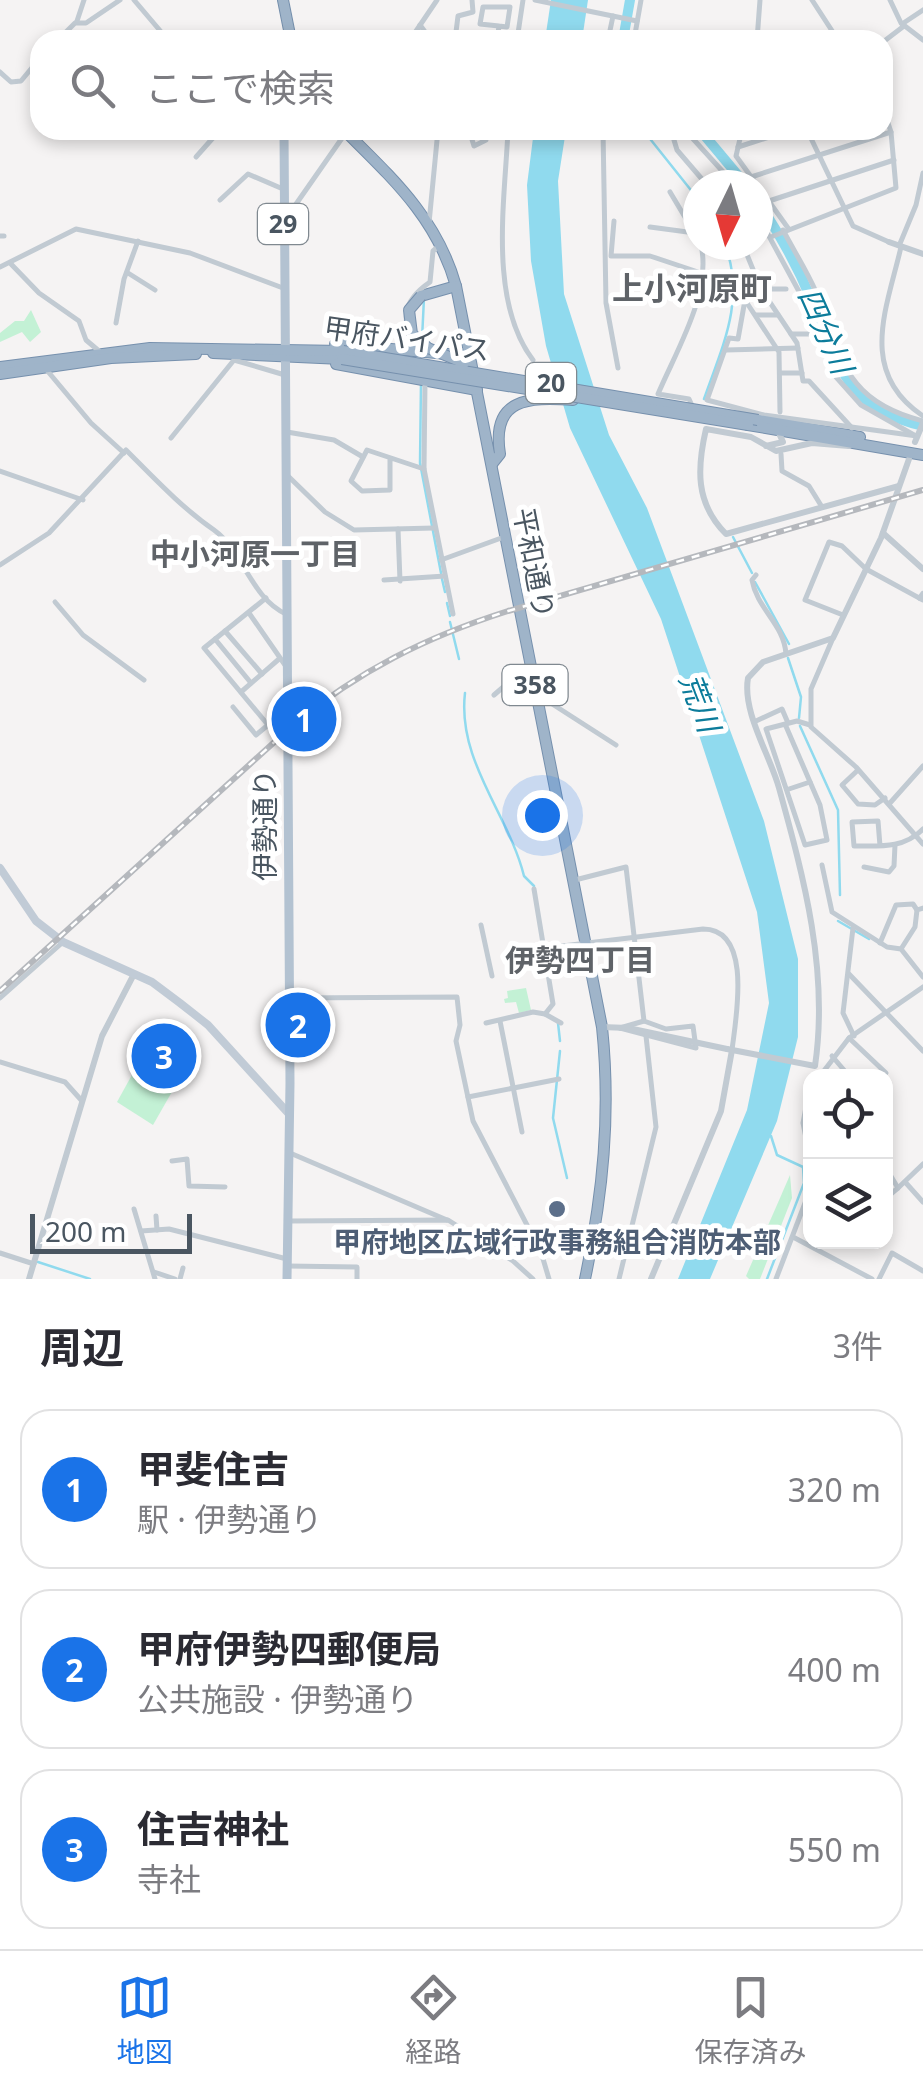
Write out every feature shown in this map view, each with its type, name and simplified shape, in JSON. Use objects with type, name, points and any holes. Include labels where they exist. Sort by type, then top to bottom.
[{"type":"highway","points":[[283,0],[289,30]]},
{"type":"highway","name":"平和通り","points":[[355,140],[403,187],[440,244],[456,286],[492,464],[602,1027],[607,1085],[605,1158],[584,1279]]},
{"type":"highway","points":[[456,286],[422,296],[409,310],[412,334],[422,344],[454,360],[536,380]]},
{"type":"highway","points":[[287,349],[298,342],[470,356]]},
{"type":"highway","name":"甲府バイパス","points":[[36,365],[100,352],[287,349],[536,380],[753,422],[778,431],[860,444],[919,442]]},
{"type":"highway","name":"甲府バイパス","points":[[0,370],[141,356],[287,349],[632,405],[919,442]]},
{"type":"highway","points":[[325,357],[331,364],[477,390]]},
{"type":"highway","points":[[492,464],[500,454],[498,438],[504,414],[520,402],[564,400],[632,405]]},
{"type":"main road","name":"伊勢通り","points":[[284,140],[283,288],[287,349],[283,663],[290,1153],[287,1279]]},
{"type":"main road","points":[[0,868],[36,922],[63,942],[134,973],[208,1024],[289,1114]]},
{"type":"street","points":[[77,21],[84,0]]},
{"type":"street","points":[[68,30],[75,23],[86,24],[120,0]]},
{"type":"street","points":[[134,0],[160,30]]},
{"type":"street","points":[[417,30],[438,0]]},
{"type":"street","points":[[456,30],[458,16],[472,12],[472,0]]},
{"type":"street","points":[[518,30],[523,0]]},
{"type":"street","points":[[535,0],[637,21]]},
{"type":"street","points":[[636,30],[641,0]]},
{"type":"street","points":[[757,30],[760,0]]},
{"type":"street","points":[[812,0],[832,30]]},
{"type":"street","points":[[890,0],[903,25],[923,40]]},
{"type":"street","points":[[483,7],[510,7],[507,27],[499,26],[480,24],[483,7]]},
{"type":"street","points":[[893,34],[923,10]]},
{"type":"street","points":[[610,30],[613,16]]},
{"type":"street","points":[[420,25],[424,30]]},
{"type":"street","points":[[499,26],[499,30]]},
{"type":"street","points":[[0,72],[3,81],[21,80],[30,70]]},
{"type":"street","points":[[196,157],[211,140]]},
{"type":"street","points":[[283,223],[340,140]]},
{"type":"street","points":[[429,224],[437,140]]},
{"type":"street","points":[[508,140],[507,275],[516,338],[533,360]]},
{"type":"street","points":[[603,140],[606,303],[618,368]]},
{"type":"street","points":[[674,140],[676,150],[694,170]]},
{"type":"street","points":[[693,140],[722,170]]},
{"type":"street","points":[[740,140],[736,156],[746,170]]},
{"type":"street","points":[[738,147],[760,140]]},
{"type":"street","points":[[811,140],[857,229],[923,254]]},
{"type":"street","points":[[772,170],[866,140]]},
{"type":"street","points":[[773,236],[896,188],[892,140]]},
{"type":"street","points":[[773,201],[894,160]]},
{"type":"street","points":[[923,172],[879,334],[881,356],[902,396],[923,420]]},
{"type":"street","points":[[220,200],[248,174],[284,189]]},
{"type":"street","points":[[670,192],[683,214]]},
{"type":"street","points":[[773,209],[814,289],[839,359],[852,381],[882,407],[923,420]]},
{"type":"street","points":[[614,221],[611,256],[650,256],[701,276],[786,289]]},
{"type":"street","points":[[0,266],[11,264],[76,228],[223,262],[258,282],[283,288]]},
{"type":"street","points":[[650,228],[683,236]]},
{"type":"street","points":[[773,239],[847,392],[919,442]]},
{"type":"street","points":[[116,323],[138,241]]},
{"type":"street","points":[[416,350],[404,325],[405,309],[430,282],[433,251],[440,244]]},
{"type":"street","points":[[700,260],[696,301],[658,394],[689,399],[706,429],[699,464],[701,491],[726,534],[899,486]]},
{"type":"street","points":[[749,260],[759,285],[798,348],[803,382],[810,382],[854,430]]},
{"type":"street","points":[[11,264],[79,321],[86,340],[100,352]]},
{"type":"street","points":[[127,272],[155,290]]},
{"type":"street","points":[[737,282],[778,349],[780,412]]},
{"type":"street","points":[[745,300],[738,338],[730,338],[707,400],[919,442]]},
{"type":"street","points":[[755,315],[778,315]]},
{"type":"street","points":[[791,334],[817,334]]},
{"type":"street","points":[[725,350],[798,348]]},
{"type":"street","points":[[171,438],[234,360],[285,375]]},
{"type":"street","points":[[36,365],[124,453]]},
{"type":"street","points":[[779,374],[802,373]]},
{"type":"street","points":[[425,382],[424,469],[454,614]]},
{"type":"street","points":[[919,442],[923,420]]},
{"type":"street","points":[[706,429],[740,434],[776,452],[812,442],[860,444]]},
{"type":"street","points":[[765,446],[784,442],[778,431]]},
{"type":"street","points":[[286,432],[334,440],[364,456]]},
{"type":"street","points":[[0,565],[49,533],[126,450],[194,518],[215,531],[266,598],[286,614]]},
{"type":"street","points":[[390,458],[390,490],[362,491],[351,480],[367,450],[424,469]]},
{"type":"street","points":[[780,454],[782,471],[809,486],[822,507]]},
{"type":"street","points":[[803,723],[811,690],[882,533],[909,459]]},
{"type":"street","points":[[0,471],[83,500]]},
{"type":"street","points":[[286,474],[342,526],[434,528]]},
{"type":"street","points":[[398,529],[400,580]]},
{"type":"street","points":[[882,533],[923,569]]},
{"type":"street","points":[[441,560],[506,537]]},
{"type":"street","points":[[844,616],[804,600],[829,542],[842,546],[866,569],[922,598]]},
{"type":"street","points":[[914,561],[923,552]]},
{"type":"street","points":[[0,553],[8,561]]},
{"type":"street","points":[[756,575],[752,580],[754,592],[785,638],[786,654]]},
{"type":"street","points":[[384,580],[445,576]]},
{"type":"street","points":[[246,699],[233,708],[256,735],[268,724],[204,648],[266,598]]},
{"type":"street","points":[[55,602],[83,635],[144,680]]},
{"type":"street","points":[[240,692],[283,663],[248,612]]},
{"type":"street","points":[[226,630],[262,674]]},
{"type":"street","points":[[813,1069],[819,995],[813,925],[801,865],[747,689],[748,678],[763,662],[833,638]]},
{"type":"street","points":[[215,640],[251,683]]},
{"type":"street","points":[[494,695],[524,670],[532,670]]},
{"type":"street","points":[[538,700],[546,700],[616,744]]},
{"type":"street","points":[[756,721],[782,709],[786,723],[810,782],[827,840],[805,845],[766,729],[786,723],[803,723],[858,769],[923,844]]},
{"type":"street","points":[[858,769],[842,785],[858,804],[875,805],[888,801],[923,766]]},
{"type":"street","points":[[788,790],[810,782]]},
{"type":"street","points":[[880,846],[878,821],[852,822],[854,846],[880,846],[895,845],[917,836],[923,829]]},
{"type":"street","points":[[864,867],[889,872],[894,866],[895,845]]},
{"type":"street","points":[[573,881],[626,866],[644,1020]]},
{"type":"street","points":[[822,866],[832,912],[853,930],[901,949],[923,977]]},
{"type":"street","points":[[534,890],[554,1004],[545,1014]]},
{"type":"street","points":[[880,943],[896,905],[913,904],[921,908],[901,949]]},
{"type":"street","points":[[482,925],[492,976]]},
{"type":"street","points":[[546,948],[711,929],[729,939],[736,979],[732,1050],[721,1112],[652,1279]]},
{"type":"street","points":[[853,930],[843,1013],[851,1037],[882,1069]]},
{"type":"street","points":[[0,998],[63,942]]},
{"type":"street","points":[[29,1279],[102,1036],[134,973]]},
{"type":"street","points":[[848,974],[923,1051]]},
{"type":"street","points":[[822,1069],[851,1037],[922,988]]},
{"type":"street","points":[[289,998],[458,997],[460,1024],[456,1041],[483,1145],[529,1228],[549,1279]]},
{"type":"street","points":[[486,1023],[533,1012],[561,1023]]},
{"type":"street","points":[[644,1020],[666,1030],[693,1026],[696,1048],[624,1028],[644,1020]]},
{"type":"street","points":[[500,1021],[522,1132]]},
{"type":"street","points":[[602,1027],[624,1028],[812,1066]]},
{"type":"street","points":[[619,1279],[656,1127],[646,1036]]},
{"type":"street","points":[[832,1056],[843,1069]]},
{"type":"street","points":[[0,1062],[65,1082],[82,1100]]},
{"type":"street","points":[[468,1097],[558,1079]]},
{"type":"street","points":[[290,1153],[448,1220],[513,1260],[533,1279]]},
{"type":"street","points":[[172,1160],[187,1159],[189,1186],[225,1187]]},
{"type":"street","points":[[893,1192],[923,1164]]},
{"type":"street","points":[[893,1180],[898,1188]]},
{"type":"street","points":[[906,1183],[923,1202]]},
{"type":"street","points":[[134,1208],[154,1276],[177,1279],[183,1268]]},
{"type":"street","points":[[156,1216],[157,1230]]},
{"type":"street","points":[[776,1279],[803,1218]]},
{"type":"street","points":[[288,1220],[448,1220]]},
{"type":"street","points":[[140,1231],[157,1230],[287,1263],[357,1267],[357,1279]]},
{"type":"street","points":[[792,1237],[876,1279],[892,1254],[922,1270]]},
{"type":"street","points":[[0,1253],[34,1264]]},
{"type":"green space","points":[[31,310],[41,332],[30,342],[22,332],[0,342],[0,333],[15,321],[24,321]]},
{"type":"green space","points":[[526,988],[531,1010],[519,1013],[516,1002],[505,1003],[504,999],[508,998],[507,991]]},
{"type":"green space","points":[[138,1064],[173,1090],[153,1125],[117,1102]]},
{"type":"green space","points":[[790,1175],[792,1198],[760,1279],[749,1279],[746,1276]]},
{"type":"water","points":[[551,0],[588,0],[584,30],[546,30]]},
{"type":"water","name":"荒川","points":[[533,140],[564,140],[558,181],[564,294],[609,435],[647,508],[764,821],[798,959],[798,1037],[777,1121],[710,1279],[678,1279],[747,1110],[769,1003],[757,912],[661,619],[570,428],[546,346],[531,261],[527,185]]},
{"type":"waterway","name":"四分川","points":[[625,30],[630,0]]},
{"type":"waterway","points":[[651,140],[683,180]]},
{"type":"waterway","name":"四分川","points":[[708,140],[733,170]]},
{"type":"waterway","name":"四分川","points":[[773,226],[806,286],[848,380],[876,408],[923,426]]},
{"type":"waterway","points":[[704,399],[729,323],[733,285],[730,260]]},
{"type":"waterway","points":[[422,339],[424,298]]},
{"type":"waterway","points":[[421,382],[420,463],[441,573]]},
{"type":"waterway","points":[[733,537],[752,573]]},
{"type":"waterway","points":[[442,579],[445,592]]},
{"type":"waterway","points":[[755,582],[789,644]]},
{"type":"waterway","points":[[447,603],[450,616]]},
{"type":"waterway","points":[[450,622],[459,659]]},
{"type":"waterway","points":[[788,658],[801,697],[799,718]]},
{"type":"waterway","points":[[465,693],[465,718],[476,765],[524,876],[534,886]]},
{"type":"waterway","points":[[800,726],[838,810],[840,895]]},
{"type":"waterway","points":[[838,921],[869,939]]},
{"type":"waterway","points":[[558,1023],[560,1041]]},
{"type":"waterway","points":[[560,1051],[553,1118],[567,1178]]},
{"type":"waterway","points":[[767,1279],[804,1183],[803,1167],[777,1155],[771,1136]]},
{"type":"waterway","points":[[38,1262],[90,1279]]},
{"type":"railway","points":[[0,991],[292,726],[368,672],[449,632],[508,611],[923,490]]},
{"type":"place","name":"甲斐住吉","points":[[304,719]]},
{"type":"place","name":"甲府伊勢四郵便局","points":[[298,1025]]},
{"type":"place","name":"住吉神社","points":[[164,1056]]},
{"type":"place","name":"甲府地区広域行政事務組合消防本部","points":[[557,1209]]},
{"type":"district","name":"上小河原町","points":[[692,289]]},
{"type":"district","name":"中小河原一丁目","points":[[255,555]]},
{"type":"district","name":"伊勢四丁目","points":[[580,961]]}]
